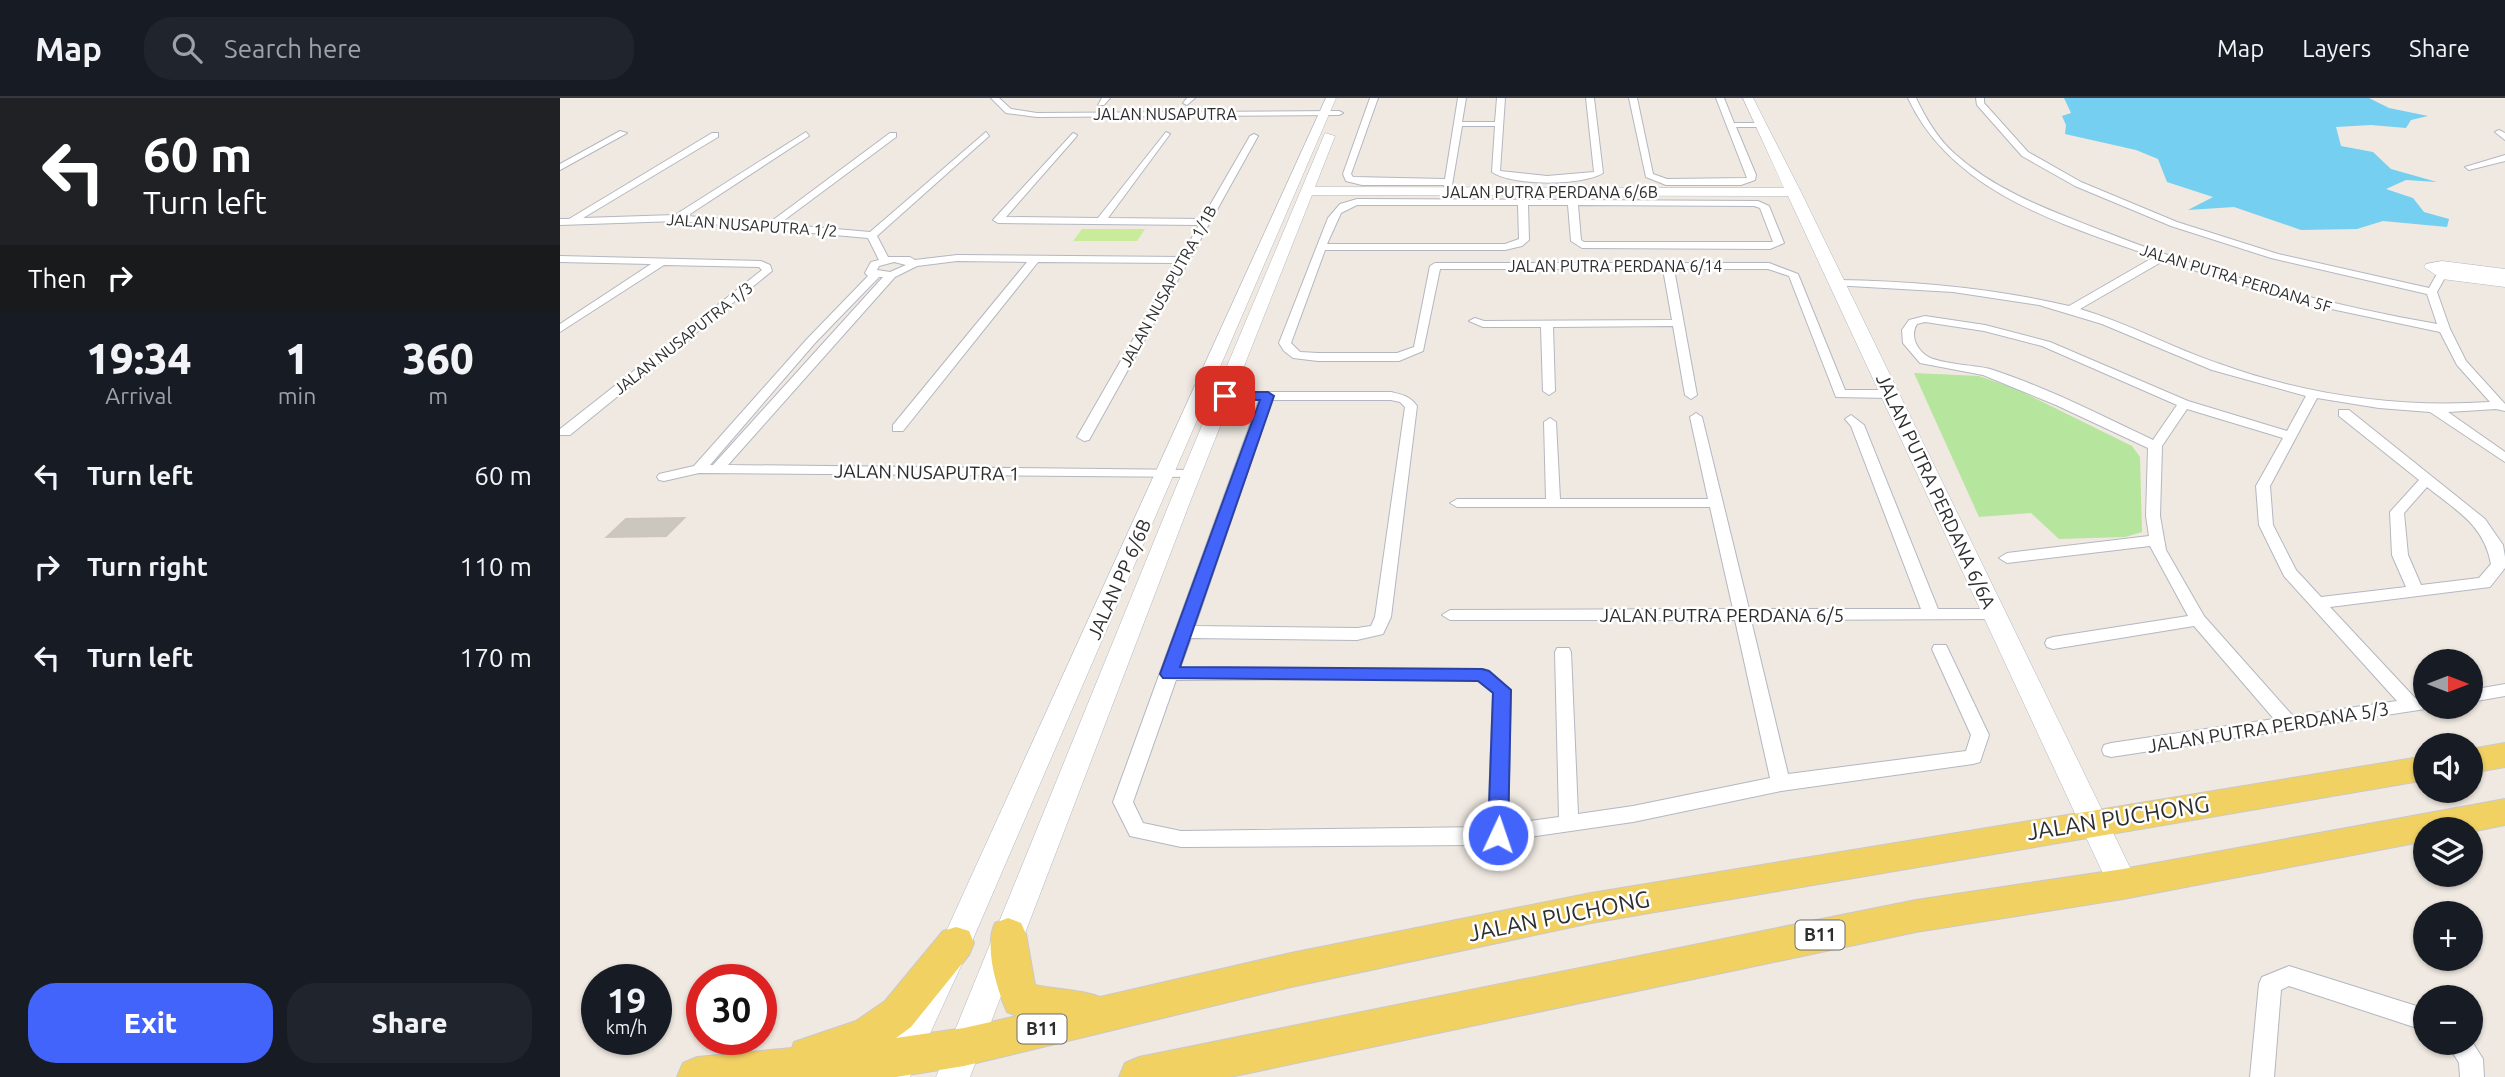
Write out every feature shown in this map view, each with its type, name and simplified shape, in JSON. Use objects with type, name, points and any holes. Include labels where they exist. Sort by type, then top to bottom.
[{"type":"main road","points":[[2483,759],[2505,755]]},
{"type":"main road","name":"JALAN PUCHONG","points":[[697,1077],[763,1071],[897,1067],[958,1062],[1120,1012],[1291,970],[1591,908],[2413,770]]},
{"type":"main road","name":"B11","points":[[1139,1077],[1902,919],[2123,884],[2505,812]]},
{"type":"main road","points":[[1008,934],[1020,999],[1055,1009],[1120,1012]]},
{"type":"main road","points":[[763,1071],[867,1036],[898,1014],[956,943]]},
{"type":"street","name":"JALAN NUSAPUTRA","points":[[995,98],[1009,111],[1037,115],[1335,106]]},
{"type":"street","points":[[1374,98],[1347,174],[1349,179],[1449,186],[1462,98]]},
{"type":"street","points":[[1501,98],[1496,172],[1503,176],[1580,178],[1599,173],[1590,98]]},
{"type":"street","points":[[1633,98],[1649,175],[1665,182],[1751,180],[1752,175],[1720,98]]},
{"type":"street","name":"JALAN PUTRA PERDANA 6/6A","points":[[1748,98],[2123,884]]},
{"type":"street","name":"JALAN PUTRA PERDANA 5F","points":[[1912,98],[1925,126],[1951,156],[1980,176],[2046,212],[2160,258],[2302,300],[2384,319],[2444,329]]},
{"type":"street","points":[[1980,98],[1980,103],[2025,154],[2078,184],[2175,224],[2275,256],[2432,292]]},
{"type":"street","name":"JALAN PP 6/6B","points":[[958,1062],[1307,191],[1335,106]]},
{"type":"street","name":"JALAN PP 6/6B","points":[[897,1067],[956,943],[1166,474],[1260,253],[1335,106]]},
{"type":"street","points":[[1458,124],[1500,124]]},
{"type":"street","points":[[1731,125],[1760,125]]},
{"type":"street","points":[[560,167],[623,133]]},
{"type":"street","points":[[677,218],[806,134]]},
{"type":"street","points":[[885,261],[872,235],[986,134]]},
{"type":"street","points":[[1100,222],[1166,134]]},
{"type":"street","points":[[572,221],[715,135]]},
{"type":"street","points":[[773,224],[893,135]]},
{"type":"street","points":[[1073,135],[998,220],[1203,222]]},
{"type":"street","name":"JALAN NUSAPUTRA 1/1B","points":[[1084,437],[1203,222],[1254,136]]},
{"type":"street","points":[[2469,167],[2505,158]]},
{"type":"street","name":"JALAN PUTRA PERDANA 6/6B","points":[[1307,191],[1449,186],[1572,197],[1794,192]]},
{"type":"street","points":[[1523,202],[1524,240],[1505,247],[1321,247],[1338,207],[1345,203],[1523,202],[1572,197],[1760,204],[1764,206],[1779,243],[1770,246],[1590,247],[1576,241],[1572,197]]},
{"type":"street","name":"JALAN NUSAPUTRA 1/2","points":[[560,222],[677,218],[773,224],[872,235]]},
{"type":"street","name":"JALAN PUTRA PERDANA 6/14","points":[[1321,247],[1285,342],[1288,349],[1297,355],[1399,357],[1419,349],[1435,266],[1769,266],[1783,268],[1793,274],[1840,394],[1890,394]]},
{"type":"street","points":[[913,263],[908,270],[891,275],[875,275],[870,272],[870,268],[885,261],[903,258],[913,263],[957,258],[1182,260]]},
{"type":"street","points":[[2070,310],[2160,258]]},
{"type":"street","name":"JALAN NUSAPUTRA 1/3","points":[[560,259],[761,264],[766,267],[766,271],[565,432]]},
{"type":"street","points":[[898,428],[1035,259]]},
{"type":"street","points":[[560,329],[663,261]]},
{"type":"street","points":[[2505,274],[2442,265],[2431,267],[2442,274],[2505,282]]},
{"type":"street","points":[[1668,266],[1691,395]]},
{"type":"street","points":[[2442,274],[2432,292],[2444,329],[2461,362],[2501,407]]},
{"type":"street","points":[[699,468],[790,364],[875,275]]},
{"type":"street","points":[[717,470],[891,275]]},
{"type":"street","points":[[1837,283],[1922,284],[1988,293],[2070,310],[2213,366],[2263,383],[2313,395],[2435,409],[2501,407]]},
{"type":"street","points":[[2155,446],[2060,402],[1986,372],[1924,360],[1909,343],[1908,330],[1913,321],[1925,319],[1985,328],[2046,344],[2184,404],[2292,437]]},
{"type":"street","points":[[1475,321],[1483,324],[1678,323]]},
{"type":"street","points":[[1547,323],[1549,391]]},
{"type":"street","points":[[811,341],[834,339]]},
{"type":"street","points":[[790,364],[812,363]]},
{"type":"street","points":[[2313,395],[2263,486],[2266,525],[2289,572],[2413,699]]},
{"type":"street","points":[[1185,632],[1357,634],[1377,630],[1384,617],[1411,407],[1404,399],[1391,396],[1225,396]]},
{"type":"street","points":[[1268,396],[1123,802],[1137,830],[1181,839],[1474,838],[1569,824],[1782,783],[1973,757],[1980,735],[1940,649]]},
{"type":"street","points":[[2184,404],[2155,446],[2153,516],[2158,550],[2198,620],[2289,724]]},
{"type":"street","points":[[2435,409],[2505,458]]},
{"type":"street","points":[[2318,603],[2484,583],[2499,565],[2495,545],[2480,522],[2344,413]]},
{"type":"street","points":[[1696,417],[1782,783]]},
{"type":"street","points":[[1851,419],[1857,425],[1932,615]]},
{"type":"street","points":[[1550,422],[1553,503]]},
{"type":"street","name":"JALAN NUSAPUTRA 1","points":[[664,477],[699,468],[1192,474]]},
{"type":"street","points":[[2416,591],[2400,555],[2397,512],[2426,480]]},
{"type":"street","points":[[1457,503],[1716,503]]},
{"type":"street","points":[[2007,558],[2157,540]]},
{"type":"street","name":"JALAN PUTRA PERDANA 6/5","points":[[1450,615],[1994,614]]},
{"type":"street","points":[[2053,643],[2198,620]]},
{"type":"street","points":[[1563,652],[1569,824]]},
{"type":"street","points":[[1169,674],[1482,675],[1502,690],[1498,835]]},
{"type":"street","points":[[2483,694],[2505,690]]},
{"type":"street","name":"JALAN PUTRA PERDANA 5/3","points":[[2111,750],[2413,705]]},
{"type":"street","points":[[2262,1077],[2270,984],[2289,976],[2413,1016]]},
{"type":"street","points":[[2468,1055],[2471,1059],[2472,1077]]},
{"type":"green space","points":[[1082,229],[1145,229],[1137,241],[1073,241]]},
{"type":"green space","points":[[1914,373],[1979,376],[2014,388],[2132,446],[2140,457],[2142,532],[2125,537],[2059,539],[2031,513],[1979,517]]},
{"type":"water","points":[[2064,98],[2369,98],[2389,108],[2428,116],[2411,120],[2406,128],[2371,125],[2336,127],[2341,146],[2373,152],[2391,169],[2437,182],[2406,180],[2386,189],[2413,198],[2424,212],[2449,219],[2447,227],[2383,221],[2357,229],[2301,230],[2234,207],[2188,210],[2213,197],[2167,182],[2158,159],[2136,150],[2065,134],[2066,125],[2062,116],[2071,113]]},
{"type":"building","points":[[684,518],[666,536],[607,537],[626,519]]},
{"type":"route","points":[[1225,396],[1268,396],[1169,674],[1482,675],[1502,690],[1503,747],[1498,835]]}]
